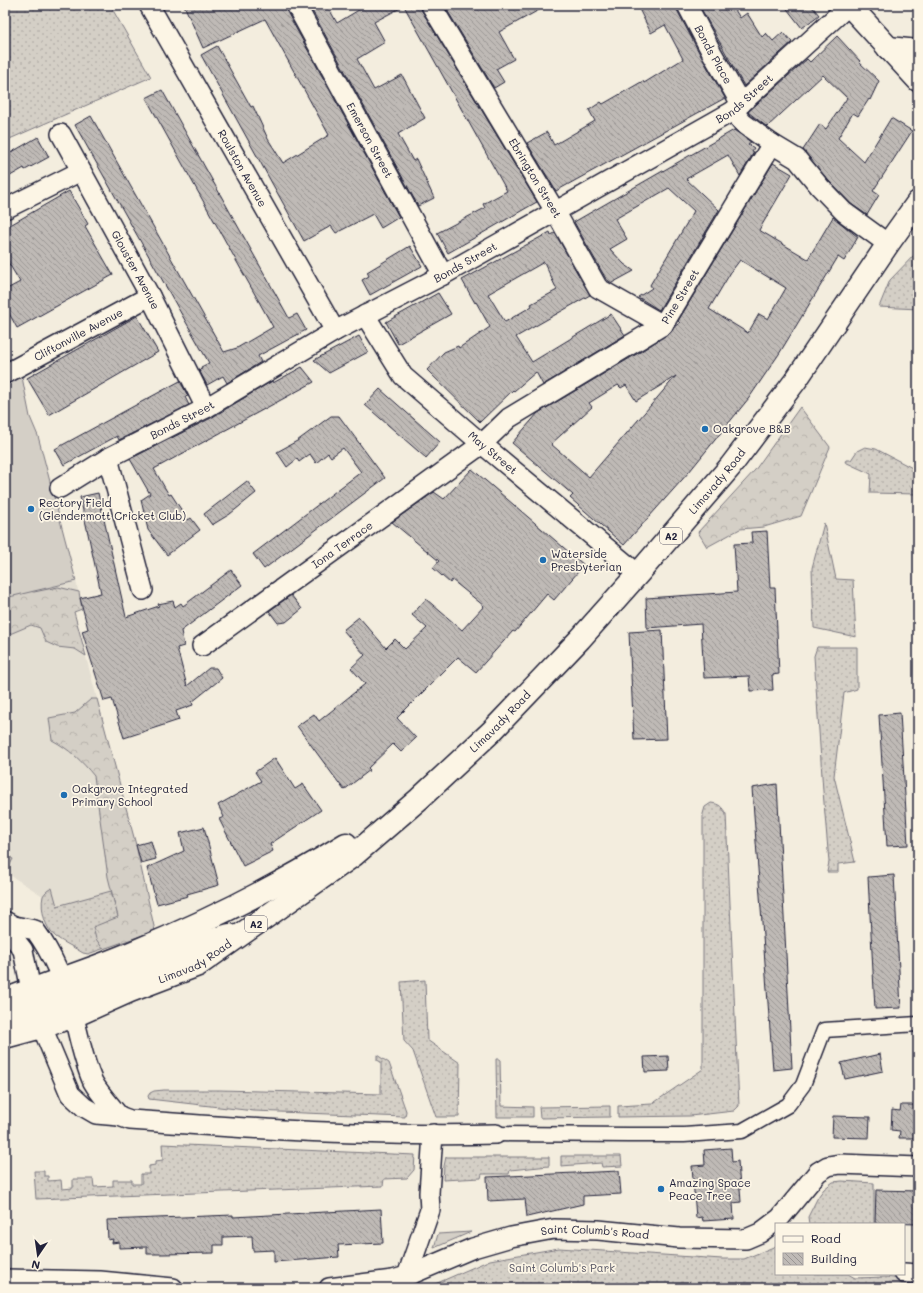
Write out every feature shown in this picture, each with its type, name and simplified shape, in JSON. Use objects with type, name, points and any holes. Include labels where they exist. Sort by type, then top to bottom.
[{"type":"main road","points":[[849,5],[918,80]]},
{"type":"main road","points":[[888,48],[918,51]]},
{"type":"main road","name":"A2","points":[[888,244],[915,210]]},
{"type":"main road","name":"Limavady Road","points":[[5,1037],[37,1009],[68,998],[130,991],[198,965],[354,855],[419,799],[491,732],[580,639],[730,467],[796,380],[888,244]]},
{"type":"main road","name":"Limavady Road","points":[[5,1000],[37,1009],[68,998],[132,953],[173,936],[252,898],[322,858],[419,799]]},
{"type":"main road","points":[[5,1018],[37,1009]]},
{"type":"street","name":"Roulston Avenue","points":[[149,5],[335,331]]},
{"type":"street","name":"Emerson Street","points":[[296,5],[443,275]]},
{"type":"street","name":"Ebrington Street","points":[[432,5],[555,211],[598,288],[663,325]]},
{"type":"street","name":"Bonds Place","points":[[687,5],[712,53],[743,123],[772,144],[797,159],[820,187],[844,212],[888,244]]},
{"type":"street","name":"Bonds Street","points":[[60,488],[108,458],[206,408],[335,331],[443,275],[737,107],[849,5]]},
{"type":"street","name":"Glouster Avenue","points":[[61,134],[150,296],[206,408]]},
{"type":"street","name":"Pine Street","points":[[482,444],[509,418],[663,325],[772,144]]},
{"type":"street","points":[[5,209],[81,171]]},
{"type":"street","name":"Cliftonville Avenue","points":[[7,373],[150,296]]},
{"type":"street","name":"May Street","points":[[365,315],[403,376],[638,574]]},
{"type":"street","name":"Iona Terrace","points":[[202,646],[482,444]]},
{"type":"street","points":[[108,458],[143,590]]},
{"type":"street","points":[[10,924],[35,930],[44,943],[68,998],[79,1039],[94,1082],[119,1116]]},
{"type":"street","points":[[10,924],[16,941],[23,950],[37,1009],[70,1094],[84,1107],[96,1114],[119,1116],[130,1120],[281,1130],[433,1134],[684,1135],[742,1131],[788,1105],[803,1085],[824,1030],[918,1024]]},
{"type":"street","points":[[407,1276],[430,1210],[429,1193],[433,1134]]},
{"type":"street","name":"Saint Columb's Road","points":[[783,1221],[818,1172],[828,1166],[840,1164],[918,1167]]},
{"type":"street","name":"Saint Columb's Road","points":[[329,1288],[393,1280],[407,1276],[473,1248],[554,1229],[598,1230],[679,1238],[746,1239],[775,1225]]},
{"type":"street","points":[[905,1273],[918,1274]]},
{"type":"street","points":[[5,1279],[100,1281],[173,1288]]},
{"type":"shaded area","name":"Oakgrove Integrated Primary School","points":[[76,581],[82,609],[74,612],[136,845],[155,931],[88,954],[79,951],[49,913],[43,896],[5,872],[5,598]]},
{"type":"green space","points":[[5,5],[110,5],[151,77],[5,141]]},
{"type":"green space","points":[[918,251],[918,309],[879,307],[890,280]]},
{"type":"green space","name":"Rectory Field (Glendermott Cricket Club)","points":[[21,372],[30,417],[38,436],[76,581],[5,598],[5,381]]},
{"type":"green space","points":[[800,407],[830,447],[801,516],[764,527],[740,529],[707,547],[698,532],[755,470]]},
{"type":"green space","points":[[865,447],[876,449],[918,471],[918,494],[870,493],[871,474],[845,462],[846,460],[851,460],[857,451]]},
{"type":"green space","points":[[824,523],[836,579],[853,580],[856,637],[814,628],[812,568]]},
{"type":"green space","points":[[5,586],[34,592],[58,587],[79,592],[82,609],[74,612],[86,656],[75,649],[57,647],[46,642],[40,628],[31,625],[5,636]]},
{"type":"green space","points":[[817,647],[857,647],[857,689],[844,693],[834,776],[855,862],[838,864],[838,872],[827,872],[829,862],[814,656]]},
{"type":"green space","points":[[91,699],[97,699],[136,845],[155,931],[103,949],[96,939],[93,927],[118,917],[108,877],[94,776],[75,756],[52,740],[49,718],[75,713]]},
{"type":"green space","points":[[711,803],[720,806],[726,814],[739,1106],[734,1111],[690,1116],[618,1117],[618,1106],[652,1104],[703,1069],[703,814],[705,807]]},
{"type":"green space","points":[[5,854],[13,859],[5,874]]},
{"type":"green space","points":[[52,888],[57,906],[111,891],[125,941],[88,954],[83,953],[56,937],[46,924],[42,907],[43,896]]},
{"type":"green space","points":[[5,948],[10,956],[11,969],[5,982]]},
{"type":"green space","points":[[425,980],[427,1040],[460,1063],[459,1117],[436,1117],[413,1051],[404,1041],[401,982]]},
{"type":"green space","points":[[377,1055],[389,1063],[406,1111],[405,1117],[254,1111],[149,1099],[148,1096],[154,1091],[164,1090],[381,1094],[381,1062],[377,1060]]},
{"type":"green space","points":[[496,1059],[500,1059],[501,1106],[533,1107],[533,1117],[497,1117]]},
{"type":"green space","points":[[610,1106],[610,1117],[540,1118],[539,1107]]},
{"type":"green space","points":[[162,1144],[415,1155],[414,1170],[407,1178],[384,1179],[383,1186],[36,1199],[34,1171],[44,1171],[44,1176],[48,1176],[48,1181],[61,1180],[62,1189],[73,1188],[73,1179],[93,1179],[94,1187],[113,1186],[113,1180],[132,1180],[132,1184],[141,1184],[141,1174],[149,1174],[149,1166],[155,1165],[155,1161],[163,1160]]},
{"type":"green space","points":[[561,1156],[621,1156],[622,1166],[602,1167],[601,1163],[561,1166]]},
{"type":"green space","points":[[446,1157],[549,1157],[549,1166],[510,1170],[509,1174],[482,1174],[481,1178],[443,1180]]},
{"type":"green space","points":[[842,1181],[874,1183],[874,1223],[809,1223],[808,1217],[818,1197],[824,1189],[833,1182]]},
{"type":"green space","points":[[471,1232],[434,1248],[438,1234]]},
{"type":"green space","name":"Saint Columb's Park","points":[[775,1246],[775,1275],[850,1275],[855,1278],[886,1277],[918,1281],[918,1288],[426,1288],[490,1260],[559,1248],[722,1259],[744,1259]]},
{"type":"building","points":[[184,5],[285,5],[286,10],[399,217],[381,228],[373,214],[336,233],[331,226],[304,241],[201,55],[217,46],[251,107],[253,106],[268,139],[283,163],[329,135],[265,19],[203,48]]},
{"type":"building","points":[[309,5],[327,5],[337,23],[367,5],[420,5],[422,11],[537,202],[448,253],[437,233],[485,208],[483,204],[507,191],[404,6],[374,22],[385,42],[357,59],[374,90],[402,75],[425,118],[398,134],[413,161],[416,159],[434,198],[418,206]]},
{"type":"building","points":[[444,5],[548,5],[499,32],[514,59],[496,69],[504,82],[494,88]]},
{"type":"building","points":[[637,5],[676,5],[677,10],[702,58],[725,98],[556,191],[527,143],[547,132],[554,145],[595,121],[589,110],[601,102],[603,104],[643,81],[644,83],[683,59],[665,25],[651,33]]},
{"type":"building","points":[[699,5],[732,5],[740,18],[747,13],[762,37],[766,33],[773,41],[783,32],[792,42],[744,86]]},
{"type":"building","points":[[784,5],[811,5],[819,15],[802,28]]},
{"type":"building","points":[[837,36],[860,61],[859,62],[879,81],[870,100],[869,99],[858,116],[853,113],[838,138],[864,162],[891,118],[912,131],[873,191],[879,195],[867,215],[851,204],[828,180],[803,150],[820,124],[826,129],[847,98],[823,75],[767,127],[748,112],[807,59],[810,62]]},
{"type":"building","points":[[162,90],[289,318],[297,314],[306,330],[258,356],[261,362],[227,383],[223,376],[207,385],[199,370],[202,369],[201,367],[209,363],[75,125],[91,116],[224,352],[237,348],[273,327],[146,98]]},
{"type":"building","points":[[734,130],[751,142],[748,144],[754,148],[752,151],[754,152],[740,176],[728,155],[686,179],[719,210],[659,310],[638,297],[652,288],[650,285],[694,211],[669,188],[615,219],[627,239],[610,249],[624,264],[634,271],[612,283],[606,279],[574,222]]},
{"type":"building","points":[[38,137],[49,157],[25,170],[24,168],[5,179],[5,156]]},
{"type":"building","points":[[773,163],[792,174],[759,230],[808,259],[833,217],[858,237],[844,261],[838,257],[779,354],[749,398],[689,472],[624,545],[570,498],[573,495],[512,443],[538,413],[640,352],[672,331],[675,326],[680,323],[678,321]],"holes":[[[740,260],[786,288],[768,319],[759,314],[748,333],[709,309]],[[676,376],[589,477],[551,444],[592,407],[589,403],[618,385],[621,388],[626,385],[636,401]]]},
{"type":"building","points":[[69,191],[88,224],[85,226],[113,275],[17,328],[5,306],[5,290],[20,282],[5,257],[5,228]]},
{"type":"building","points":[[550,232],[551,235],[555,233],[590,295],[516,337],[532,362],[611,314],[625,335],[543,385],[536,372],[514,391],[513,390],[480,422],[427,370],[444,352],[458,346],[459,348],[490,327],[462,280]],"holes":[[[544,262],[557,290],[531,304],[532,306],[505,322],[488,294]]]},
{"type":"building","points":[[410,246],[422,266],[370,295],[362,280],[369,276],[367,272]]},
{"type":"building","points":[[438,293],[451,314],[398,344],[386,322]]},
{"type":"building","points":[[137,316],[158,352],[49,415],[27,378]]},
{"type":"building","points":[[359,336],[368,352],[329,373],[314,360]]},
{"type":"building","points":[[302,367],[314,382],[154,469],[169,495],[171,494],[188,520],[191,518],[200,530],[167,555],[148,530],[141,500],[150,494],[130,459],[211,418],[272,381],[273,383]]},
{"type":"building","points":[[180,381],[188,396],[185,397],[189,405],[119,440],[117,436],[64,465],[55,449]]},
{"type":"building","points":[[380,389],[440,442],[426,458],[365,405]]},
{"type":"building","points":[[331,416],[339,416],[385,478],[264,569],[253,554],[361,472],[343,448],[331,457],[328,453],[316,463],[310,454],[299,462],[297,459],[287,467],[277,452],[297,441]]},
{"type":"building","points":[[472,469],[584,565],[554,600],[547,594],[515,632],[513,631],[476,672],[458,657],[397,718],[416,738],[401,752],[393,744],[368,768],[370,770],[344,790],[297,726],[314,714],[319,721],[365,684],[351,668],[365,655],[343,630],[359,617],[386,648],[395,639],[405,649],[427,628],[412,615],[426,599],[462,630],[484,606],[452,580],[450,583],[433,568],[439,561],[392,522],[434,492],[444,499]]},
{"type":"building","points":[[247,481],[256,493],[230,514],[212,525],[204,514]]},
{"type":"building","points":[[98,493],[126,617],[159,606],[158,604],[173,601],[175,607],[181,603],[183,606],[231,570],[242,585],[181,631],[184,646],[177,648],[187,686],[209,668],[216,668],[222,678],[192,702],[193,705],[176,711],[179,720],[124,738],[112,699],[104,701],[82,631],[88,629],[80,598],[101,593],[80,497]]},
{"type":"building","points":[[767,531],[770,588],[775,588],[779,674],[772,675],[773,690],[750,691],[749,676],[704,678],[701,624],[647,628],[646,598],[737,592],[734,544],[752,543],[751,532]]},
{"type":"building","points":[[291,595],[302,609],[286,622],[278,623],[269,611]]},
{"type":"building","points":[[662,630],[667,739],[634,740],[629,632]]},
{"type":"building","points":[[900,713],[908,845],[887,846],[879,715]]},
{"type":"building","points":[[275,758],[295,789],[303,784],[321,810],[270,844],[273,851],[243,866],[219,819],[224,817],[218,805],[261,781],[255,772]]},
{"type":"building","points":[[777,784],[792,1068],[773,1070],[752,788]]},
{"type":"building","points":[[204,827],[219,885],[187,894],[188,896],[157,904],[147,868],[184,851],[180,833]]},
{"type":"building","points":[[151,841],[156,859],[141,863],[136,845]]},
{"type":"building","points":[[894,875],[901,1008],[875,1009],[868,877]]},
{"type":"building","points":[[880,1054],[883,1071],[845,1079],[841,1063]]},
{"type":"building","points":[[668,1056],[669,1071],[645,1072],[644,1057]]},
{"type":"building","points":[[901,1105],[918,1105],[918,1138],[899,1138],[900,1131],[891,1130],[892,1110],[900,1111]]},
{"type":"building","points":[[833,1116],[870,1117],[869,1138],[832,1137]]},
{"type":"building","points":[[731,1148],[732,1162],[738,1161],[741,1202],[733,1203],[734,1219],[703,1221],[702,1217],[696,1218],[692,1166],[705,1165],[704,1150]]},
{"type":"building","points":[[619,1171],[621,1194],[583,1196],[583,1204],[527,1217],[525,1199],[488,1201],[487,1177]]},
{"type":"building","points":[[876,1190],[918,1191],[918,1224],[875,1223]]},
{"type":"building","points":[[381,1209],[383,1243],[338,1245],[339,1257],[274,1262],[274,1250],[253,1251],[252,1236],[223,1237],[223,1245],[214,1245],[214,1253],[147,1254],[147,1247],[119,1248],[119,1242],[112,1243],[113,1239],[108,1240],[107,1220],[233,1215],[233,1217]]},
{"type":"place","name":"Oakgrove B&B","points":[[705,429]]},
{"type":"place","name":"Rectory Field (Glendermott Cricket Club)","points":[[31,509]]},
{"type":"place","name":"Waterside Presbyterian","points":[[543,560]]},
{"type":"place","name":"Oakgrove Integrated Primary School","points":[[64,795]]},
{"type":"place","name":"Amazing Space Peace Tree","points":[[661,1189]]}]
